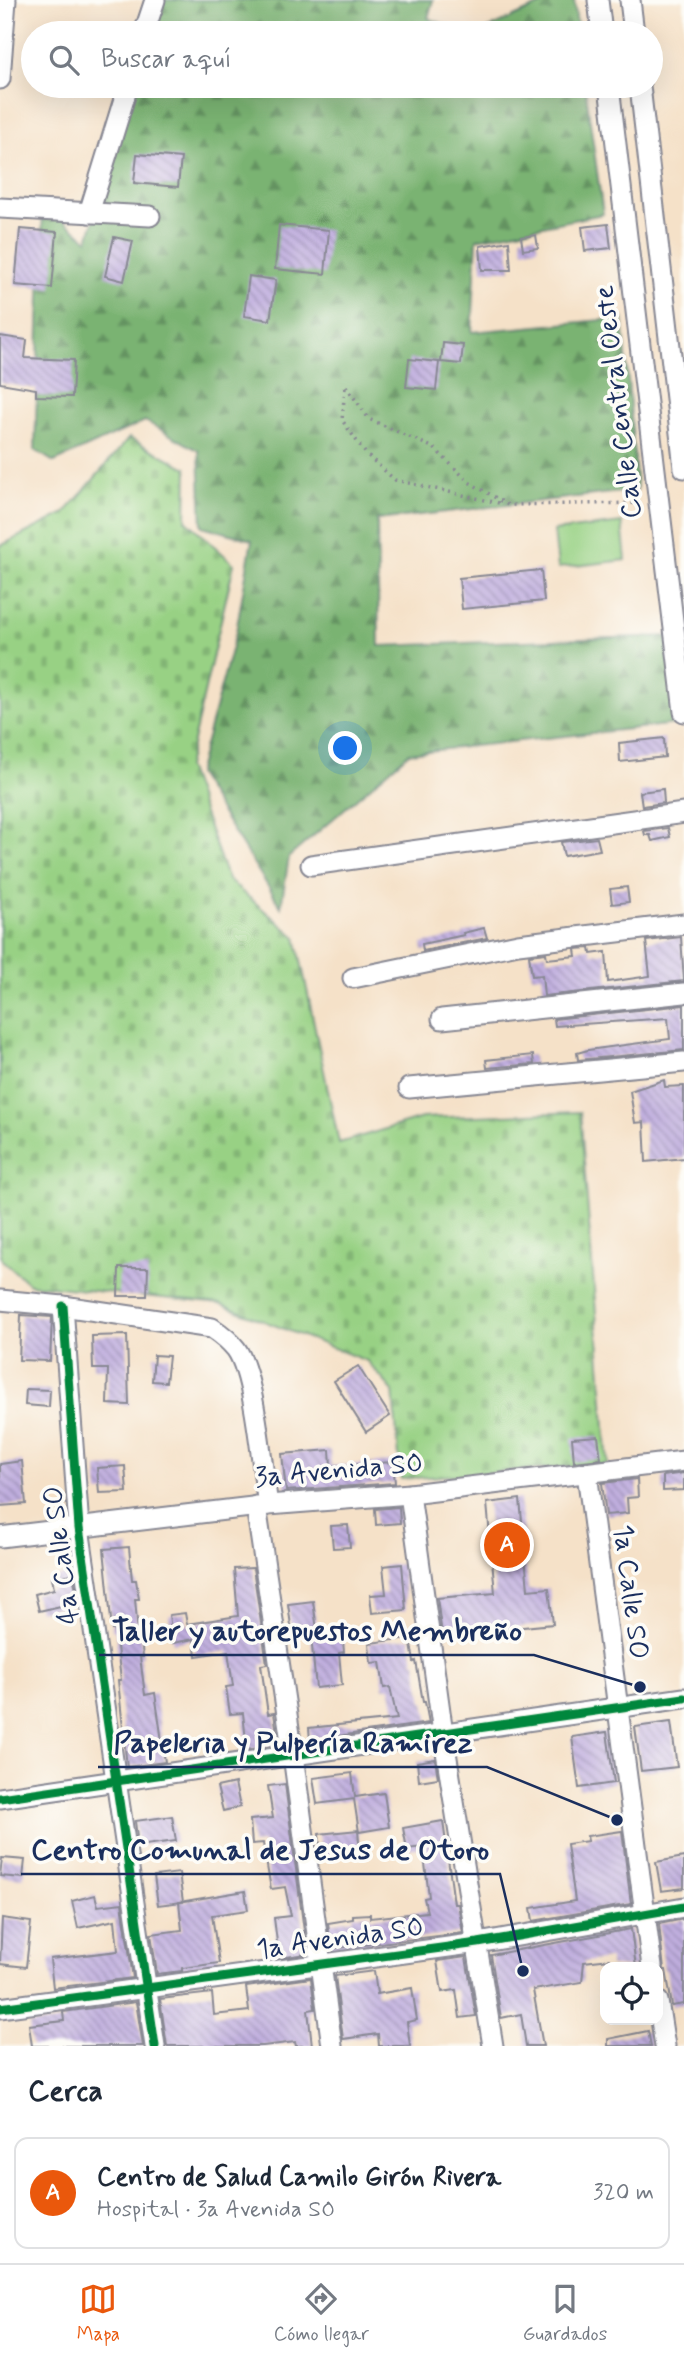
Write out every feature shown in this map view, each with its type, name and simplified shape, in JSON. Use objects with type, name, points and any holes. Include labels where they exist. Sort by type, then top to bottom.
[{"type":"street","points":[[0,79],[6,0]]},
{"type":"street","points":[[148,21],[155,0]]},
{"type":"street","points":[[598,0],[601,21]]},
{"type":"street","points":[[630,0],[633,21]]},
{"type":"street","points":[[89,213],[124,98]]},
{"type":"street","name":"Calle Central Oeste","points":[[611,98],[680,646],[684,712]]},
{"type":"street","name":"Calle Central Oeste","points":[[641,98],[684,468]]},
{"type":"street","points":[[0,208],[150,216]]},
{"type":"street","points":[[311,865],[684,813]]},
{"type":"street","points":[[353,978],[518,944],[684,924]]},
{"type":"street","points":[[442,1019],[684,993]]},
{"type":"street","points":[[409,1088],[684,1062]]},
{"type":"street","points":[[0,1300],[63,1306],[212,1328],[237,1351],[247,1371],[293,1755],[332,2046]]},
{"type":"street","name":"4a Calle SO","points":[[63,1306],[79,1528],[155,2046]]},
{"type":"street","name":"3a Avenida SO","points":[[0,1537],[262,1506],[410,1494],[684,1461]]},
{"type":"street","name":"1a Calle SO","points":[[587,1473],[651,1962]]},
{"type":"street","points":[[410,1494],[443,1733],[493,2046]]},
{"type":"street","points":[[0,1798],[684,1698]]},
{"type":"street","name":"1a Avenida SO","points":[[0,2008],[478,1943],[684,1907]]},
{"type":"street","points":[[662,2025],[665,2046]]},
{"type":"path","points":[[508,505],[469,482],[434,448],[369,419],[346,386],[342,420],[366,454],[395,480],[508,505],[644,503]]},
{"type":"green space","points":[[161,0],[433,0],[428,18],[436,21],[155,21]]},
{"type":"green space","points":[[551,0],[574,0],[577,21],[505,21]]},
{"type":"green space","points":[[131,98],[587,98],[603,214],[477,239],[472,332],[623,318],[637,490],[377,520],[379,646],[670,636],[675,724],[409,753],[289,857],[281,907],[197,774],[236,632],[252,540],[202,526],[199,451],[145,421],[54,462],[35,450],[43,204],[88,240]]},
{"type":"green space","points":[[129,438],[187,468],[186,520],[234,564],[187,767],[228,880],[296,937],[339,1143],[422,1118],[580,1112],[608,1464],[401,1479],[393,1391],[367,1361],[220,1304],[29,1284],[2,1260],[0,546],[65,513]]},
{"type":"green space","points":[[622,523],[626,560],[558,568],[554,531]]},
{"type":"building","points":[[137,154],[181,158],[178,187],[134,183]]},
{"type":"building","points":[[608,224],[611,248],[585,251],[582,227]]},
{"type":"building","points":[[279,225],[329,230],[325,274],[275,269]]},
{"type":"building","points":[[20,229],[57,232],[52,288],[15,285]]},
{"type":"building","points":[[536,235],[538,248],[523,250],[521,237]]},
{"type":"building","points":[[114,237],[133,241],[124,281],[105,276]]},
{"type":"building","points":[[509,241],[511,270],[482,270],[480,246]]},
{"type":"building","points":[[249,276],[276,280],[270,320],[244,316]]},
{"type":"building","points":[[0,336],[27,340],[25,358],[74,360],[72,397],[36,396],[36,389],[0,383]]},
{"type":"building","points":[[443,343],[463,345],[461,364],[441,362]]},
{"type":"building","points":[[409,359],[439,362],[436,390],[406,387]]},
{"type":"building","points":[[541,570],[544,601],[462,609],[459,578]]},
{"type":"building","points":[[664,738],[665,757],[620,762],[619,743]]},
{"type":"building","points":[[663,789],[664,803],[642,806],[640,792]]},
{"type":"building","points":[[668,828],[670,837],[652,841],[650,835],[645,835],[644,831]]},
{"type":"building","points":[[597,838],[600,850],[564,856],[561,842]]},
{"type":"building","points":[[627,887],[629,902],[612,904],[610,889]]},
{"type":"building","points":[[484,928],[487,938],[423,951],[422,944]]},
{"type":"building","points":[[681,937],[684,981],[544,996],[542,975],[532,976],[529,955],[546,953],[547,959],[576,956],[575,949],[590,948],[591,954],[606,952],[608,982],[650,976],[646,941]]},
{"type":"building","points":[[684,1005],[684,1050],[578,1060],[577,1053],[588,1050],[670,1039],[668,1018],[555,1026],[554,1019]]},
{"type":"building","points":[[533,1055],[534,1064],[487,1068],[486,1060]]},
{"type":"building","points":[[664,1080],[665,1087],[684,1086],[684,1158],[646,1162],[644,1122],[635,1123],[630,1091]]},
{"type":"building","points":[[119,1268],[148,1268],[147,1296],[118,1296]]},
{"type":"building","points":[[21,1315],[52,1317],[50,1361],[19,1360]]},
{"type":"building","points":[[127,1335],[129,1405],[107,1404],[108,1369],[93,1369],[92,1336]]},
{"type":"building","points":[[154,1355],[169,1356],[166,1382],[152,1381]]},
{"type":"building","points":[[358,1366],[390,1416],[366,1432],[334,1381]]},
{"type":"building","points":[[26,1389],[50,1390],[49,1407],[25,1405]]},
{"type":"building","points":[[598,1436],[601,1459],[574,1462],[572,1438]]},
{"type":"building","points":[[330,1450],[331,1466],[393,1462],[395,1483],[286,1491],[282,1454]]},
{"type":"building","points":[[22,1461],[26,1504],[0,1506],[0,1464]]},
{"type":"building","points":[[125,1466],[127,1492],[99,1493],[97,1468]]},
{"type":"building","points":[[684,1473],[684,1490],[663,1491],[663,1476]]},
{"type":"building","points":[[637,1479],[638,1497],[627,1498],[628,1513],[606,1515],[602,1483]]},
{"type":"building","points":[[520,1499],[528,1590],[549,1588],[553,1624],[442,1635],[437,1598],[495,1593],[487,1503]]},
{"type":"building","points":[[399,1507],[400,1523],[376,1525],[375,1509]]},
{"type":"building","points":[[348,1525],[350,1547],[333,1548],[331,1526]]},
{"type":"building","points":[[129,1547],[132,1580],[136,1580],[139,1599],[135,1599],[145,1695],[155,1693],[165,1762],[127,1767],[118,1680],[121,1680],[115,1630],[112,1630],[104,1549]]},
{"type":"building","points":[[402,1564],[406,1610],[372,1613],[370,1595],[386,1594],[383,1566]]},
{"type":"building","points":[[253,1568],[267,1664],[261,1665],[268,1714],[274,1713],[279,1745],[247,1750],[243,1713],[230,1714],[226,1687],[233,1686],[228,1651],[196,1656],[194,1639],[173,1643],[169,1615],[185,1613],[187,1624],[238,1616],[234,1569]]},
{"type":"building","points":[[73,1574],[78,1602],[39,1611],[35,1594],[54,1589],[52,1578]]},
{"type":"building","points":[[313,1601],[317,1630],[292,1633],[288,1604]]},
{"type":"building","points":[[342,1632],[344,1652],[339,1653],[342,1685],[316,1688],[311,1635]]},
{"type":"building","points":[[410,1638],[429,1723],[310,1740],[309,1728],[397,1719],[390,1687],[384,1688],[380,1662],[371,1663],[369,1643]]},
{"type":"building","points":[[671,1722],[677,1767],[641,1771],[635,1727]]},
{"type":"building","points":[[607,1732],[614,1783],[579,1788],[572,1737]]},
{"type":"building","points":[[435,1759],[438,1778],[419,1781],[417,1762]]},
{"type":"building","points":[[352,1773],[355,1797],[384,1793],[389,1827],[359,1832],[354,1799],[317,1804],[313,1778]]},
{"type":"building","points":[[235,1783],[240,1807],[223,1811],[217,1787]]},
{"type":"building","points":[[285,1784],[307,1954],[279,1958],[274,1918],[291,1916],[285,1887],[271,1889],[263,1843],[252,1844],[250,1820],[273,1818],[268,1786]]},
{"type":"building","points":[[172,1816],[176,1841],[138,1846],[135,1821]]},
{"type":"building","points":[[443,1821],[454,1904],[458,1904],[463,1933],[331,1949],[328,1923],[353,1919],[353,1915],[370,1914],[370,1918],[427,1912],[424,1898],[429,1897],[423,1847],[407,1849],[403,1828]]},
{"type":"building","points":[[358,1830],[360,1855],[321,1858],[319,1834]]},
{"type":"building","points":[[622,1831],[631,1904],[533,1921],[531,1908],[575,1901],[567,1844],[588,1841],[587,1836]]},
{"type":"building","points":[[684,1857],[684,1888],[661,1891],[656,1862]]},
{"type":"building","points":[[2,1858],[25,1860],[23,1878],[0,1876]]},
{"type":"building","points":[[179,1873],[183,1902],[158,1905],[154,1876]]},
{"type":"building","points":[[245,1891],[248,1910],[212,1915],[219,1963],[157,1974],[151,1934],[182,1930],[179,1902]]},
{"type":"building","points":[[95,1895],[98,1906],[122,1903],[133,1978],[53,1988],[50,1959],[118,1951],[115,1920],[78,1928],[72,1901]]},
{"type":"building","points":[[2,1918],[31,1922],[26,1967],[0,1964]]},
{"type":"building","points":[[684,1919],[684,2004],[672,2006],[664,1970],[659,1924]]},
{"type":"building","points":[[631,1929],[635,1962],[610,1962],[610,1959],[584,1962],[582,1982],[533,1990],[543,2046],[526,2046],[521,2014],[501,2018],[491,1955]]},
{"type":"building","points":[[466,1957],[476,2016],[460,2018],[456,1990],[442,1992],[437,1961]]},
{"type":"building","points":[[374,1971],[377,1994],[412,1988],[417,2020],[407,2022],[410,2046],[379,2046],[378,2034],[343,2039],[335,1976]]},
{"type":"building","points":[[311,1978],[315,2009],[308,2010],[312,2046],[296,2046],[295,2042],[263,2046],[167,2046],[160,1999],[212,1993],[214,2015],[249,2011],[246,1987]]},
{"type":"building","points":[[136,2002],[143,2046],[32,2046],[29,2025],[64,2021],[63,2012]]},
{"type":"building","points":[[648,2031],[651,2046],[608,2046],[608,2039]]},
{"type":"cycle path","points":[[63,1306],[79,1528],[155,2046]]},
{"type":"cycle path","points":[[0,1798],[684,1698]]},
{"type":"cycle path","points":[[0,2008],[478,1943],[684,1907]]},
{"type":"place","name":"Centro de Salud Camilo Girón Rivera","points":[[507,1545]]},
{"type":"place","name":"Taller y autorepuestos Membreño","points":[[640,1687]]},
{"type":"place","name":"Papeleria y Pulpería Ramirez","points":[[617,1820]]},
{"type":"place","name":"Centro Comunal de Jesus de Otoro","points":[[523,1971]]}]
